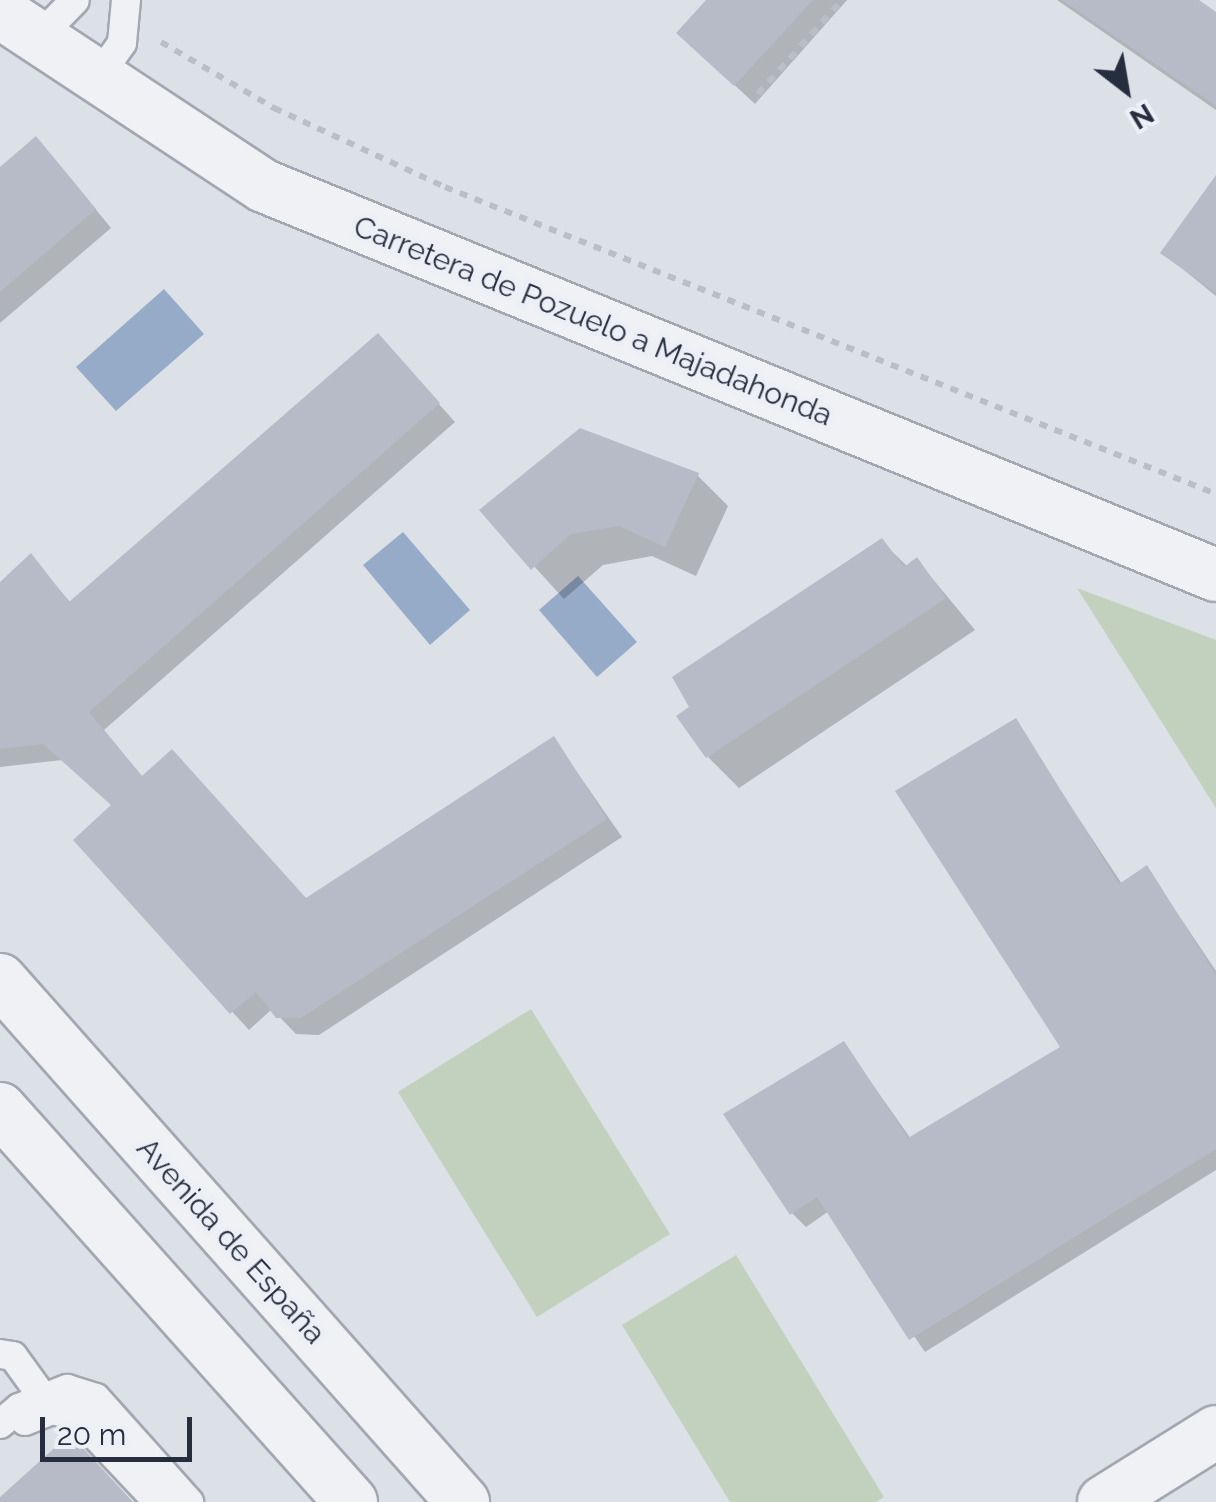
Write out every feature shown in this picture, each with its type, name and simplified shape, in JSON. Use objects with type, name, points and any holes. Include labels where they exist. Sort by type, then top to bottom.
[{"type":"street","name":"Carretera de Pozuelo a Majadahonda","points":[[19,26],[96,80],[264,186],[1216,574]]},
{"type":"street","name":"Avenida de España","points":[[0,980],[463,1502]]},
{"type":"street","points":[[0,1109],[351,1502]]},
{"type":"street","points":[[1104,1502],[1216,1432]]},
{"type":"lane","points":[[19,26],[75,0]]},
{"type":"lane","points":[[96,80],[122,42],[126,0]]},
{"type":"lane","points":[[0,1354],[13,1356],[42,1396]]},
{"type":"lane","points":[[0,1424],[42,1396],[67,1389],[96,1398],[189,1502]]},
{"type":"lane","points":[[0,1442],[52,1410],[77,1416],[158,1502]]},
{"type":"path","points":[[758,94],[842,0]]},
{"type":"path","points":[[154,38],[274,108],[445,187],[1216,494]]},
{"type":"green space","points":[[1077,588],[1216,640],[1216,808]]},
{"type":"green space","points":[[531,1009],[670,1234],[537,1317],[398,1092]]},
{"type":"green space","points":[[736,1255],[884,1497],[876,1502],[730,1502],[622,1325]]},
{"type":"water","points":[[164,289],[204,334],[116,411],[76,367]]},
{"type":"water","points":[[403,532],[470,610],[430,645],[363,565]]},
{"type":"water","points":[[578,576],[637,642],[597,677],[539,610]]},
{"type":"building","points":[[706,0],[813,0],[734,86],[676,33]]},
{"type":"building","points":[[1062,0],[1199,0],[1216,12],[1216,106]]},
{"type":"building","points":[[36,136],[96,209],[0,292],[0,167]]},
{"type":"building","points":[[1216,175],[1216,293],[1160,253]]},
{"type":"building","points":[[378,333],[440,403],[89,712],[142,776],[172,749],[306,898],[554,736],[607,819],[301,1018],[276,1018],[256,992],[230,1014],[73,840],[111,805],[43,744],[0,749],[0,582],[31,553],[69,602]]},
{"type":"building","points":[[580,428],[699,473],[665,547],[619,526],[571,534],[531,570],[479,510]]},
{"type":"building","points":[[882,538],[904,567],[917,557],[946,598],[706,758],[676,716],[689,707],[672,677]]},
{"type":"building","points":[[1016,718],[1119,884],[1147,865],[1216,975],[1216,1149],[909,1340],[817,1197],[790,1215],[723,1114],[844,1041],[908,1138],[1060,1047],[895,791]]},
{"type":"building","points":[[70,1434],[133,1502],[0,1502],[0,1497]]}]
